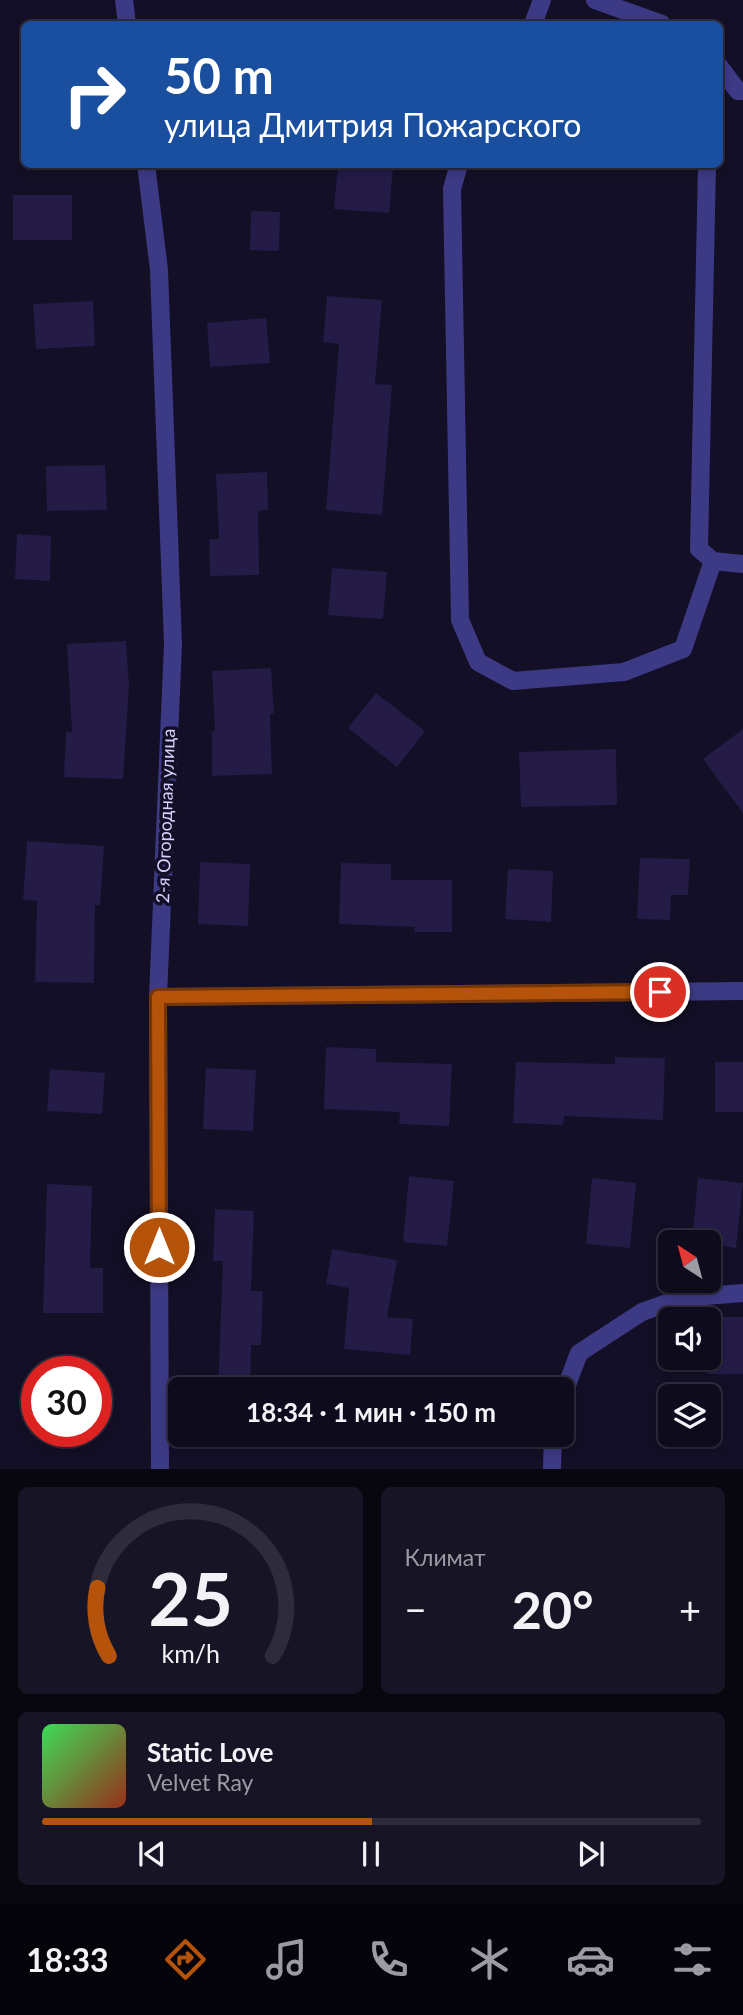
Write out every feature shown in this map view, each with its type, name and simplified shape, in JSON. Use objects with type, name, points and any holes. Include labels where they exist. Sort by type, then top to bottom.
[{"type":"street","points":[[124,0],[127,21]]},
{"type":"street","points":[[534,21],[542,0]]},
{"type":"street","points":[[595,0],[654,21]]},
{"type":"street","points":[[723,71],[740,91]]},
{"type":"street","name":"2-я Огородная улица","points":[[146,168],[159,270],[173,644],[158,997],[160,1469]]},
{"type":"street","points":[[458,168],[452,189],[460,620],[478,662],[513,681],[624,672],[683,649],[713,561]]},
{"type":"street","points":[[706,168],[699,550],[713,561],[743,564]]},
{"type":"street","points":[[158,997],[743,991]]},
{"type":"street","points":[[570,1377],[579,1353],[642,1312],[681,1298],[743,1293]]},
{"type":"street","points":[[552,1469],[553,1447]]},
{"type":"building","points":[[338,168],[393,168],[389,213],[334,209]]},
{"type":"building","points":[[13,195],[72,195],[72,240],[13,240]]},
{"type":"building","points":[[251,211],[280,212],[279,251],[250,250]]},
{"type":"building","points":[[327,296],[382,300],[375,384],[392,385],[382,515],[326,510],[339,344],[323,342]]},
{"type":"building","points":[[93,301],[95,346],[36,349],[33,304]]},
{"type":"building","points":[[266,318],[270,363],[210,367],[207,323]]},
{"type":"building","points":[[105,465],[107,510],[47,511],[46,466]]},
{"type":"building","points":[[267,472],[268,510],[258,511],[259,575],[210,576],[209,539],[219,539],[216,474]]},
{"type":"building","points":[[17,534],[51,536],[50,581],[15,579]]},
{"type":"building","points":[[332,568],[387,572],[383,619],[328,615]]},
{"type":"building","points":[[126,641],[129,686],[123,779],[64,777],[66,731],[72,732],[67,644]]},
{"type":"building","points":[[271,668],[274,713],[270,714],[272,774],[212,776],[212,731],[215,731],[212,671]]},
{"type":"building","points":[[376,693],[425,731],[397,767],[348,728]]},
{"type":"building","points":[[743,729],[743,813],[703,759]]},
{"type":"building","points":[[616,749],[617,805],[521,807],[519,752]]},
{"type":"building","points":[[27,841],[104,846],[100,905],[95,905],[94,983],[35,982],[37,901],[23,900]]},
{"type":"building","points":[[640,858],[690,859],[688,895],[671,895],[670,920],[637,919]]},
{"type":"building","points":[[200,862],[250,864],[248,926],[198,924]]},
{"type":"building","points":[[341,863],[391,864],[391,880],[452,880],[452,932],[414,932],[415,927],[339,924]]},
{"type":"building","points":[[508,869],[553,871],[551,922],[505,919]]},
{"type":"building","points":[[326,1047],[376,1049],[376,1062],[452,1064],[449,1126],[399,1124],[400,1112],[324,1109]]},
{"type":"building","points":[[615,1057],[665,1058],[663,1120],[564,1116],[563,1125],[513,1123],[516,1062],[615,1064]]},
{"type":"building","points":[[715,1062],[743,1062],[743,1112],[715,1112]]},
{"type":"building","points":[[206,1068],[256,1070],[253,1131],[203,1129]]},
{"type":"building","points":[[50,1069],[105,1073],[102,1114],[47,1111]]},
{"type":"building","points":[[409,1176],[454,1181],[447,1246],[403,1242]]},
{"type":"building","points":[[592,1178],[636,1183],[630,1248],[586,1244]]},
{"type":"building","points":[[698,1178],[743,1183],[736,1248],[721,1246],[721,1230],[693,1230]]},
{"type":"building","points":[[47,1184],[92,1186],[90,1268],[103,1268],[103,1313],[43,1313]]},
{"type":"building","points":[[215,1209],[254,1211],[251,1291],[263,1291],[261,1345],[251,1345],[250,1377],[219,1377],[223,1261],[213,1261]]},
{"type":"building","points":[[332,1249],[397,1260],[387,1317],[413,1319],[410,1355],[344,1349],[349,1288],[326,1284]]},
{"type":"building","points":[[721,1317],[743,1317],[743,1374],[707,1374],[707,1370],[721,1370]]},
{"type":"route","points":[[159,1247],[158,997],[660,992]]}]
